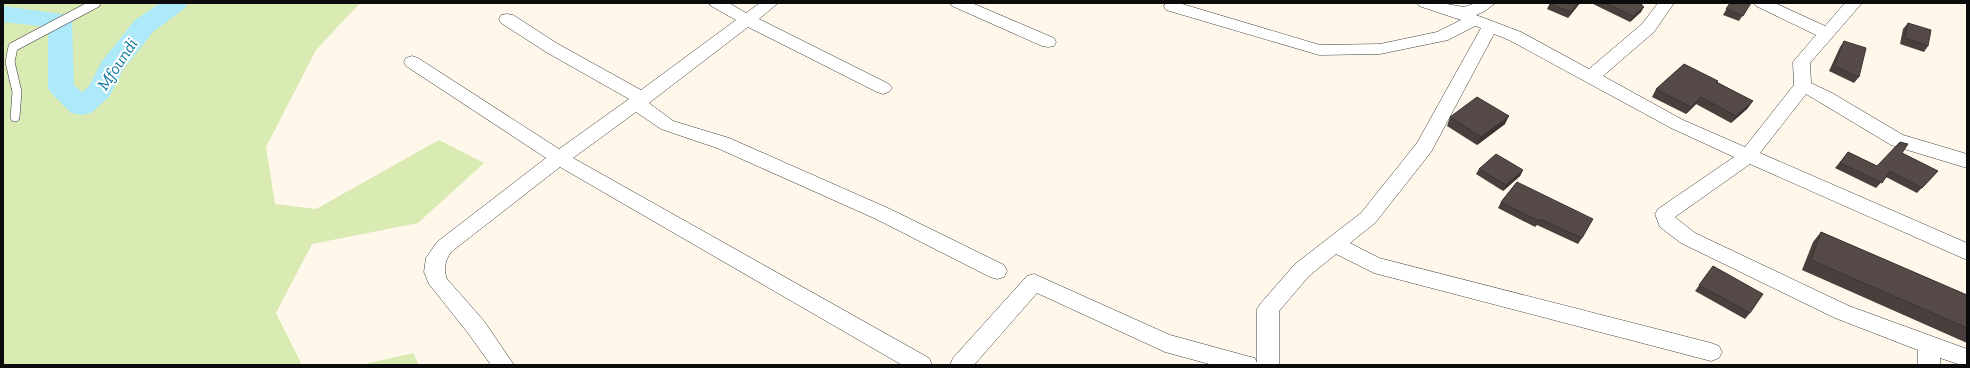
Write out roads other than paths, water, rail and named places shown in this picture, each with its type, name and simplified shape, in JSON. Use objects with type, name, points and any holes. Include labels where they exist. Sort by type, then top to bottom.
[{"type":"street","points":[[717,3],[748,19],[774,35],[883,88]]},
{"type":"street","points":[[502,365],[476,327],[439,284],[434,272],[436,258],[444,247],[559,158],[639,101],[770,3]]},
{"type":"street","points":[[958,3],[1048,42]]},
{"type":"street","points":[[1176,3],[1172,6],[1319,50],[1380,49],[1442,36],[1482,23]]},
{"type":"street","points":[[1425,3],[1457,13],[1515,36],[1676,124],[1747,157],[1967,252]]},
{"type":"street","points":[[1457,13],[1471,12],[1486,3]]},
{"type":"street","points":[[1591,77],[1648,28],[1666,3]]},
{"type":"street","points":[[1762,3],[1828,33]]},
{"type":"street","points":[[1854,3],[1801,62],[1803,86],[1747,157],[1723,172],[1665,214],[1667,222],[1688,238],[1929,355],[1967,358]]},
{"type":"street","points":[[507,19],[639,101],[667,125],[723,143],[883,214],[997,271]]},
{"type":"street","points":[[1268,365],[1268,309],[1302,270],[1368,218],[1424,147],[1482,23]]},
{"type":"street","points":[[412,62],[559,158],[921,365]]},
{"type":"street","points":[[1803,86],[1826,97],[1896,140],[1967,161]]},
{"type":"street","points":[[1336,244],[1374,265],[1711,352]]},
{"type":"street","points":[[961,365],[1034,282],[1165,343],[1247,365]]},
{"type":"lane","points":[[15,117],[17,92],[10,62],[13,47],[96,3]]},
{"type":"waterway","name":"Mfoundi","points":[[3,14],[60,21],[61,88],[81,106],[100,91],[111,67],[144,26],[176,3]]}]
